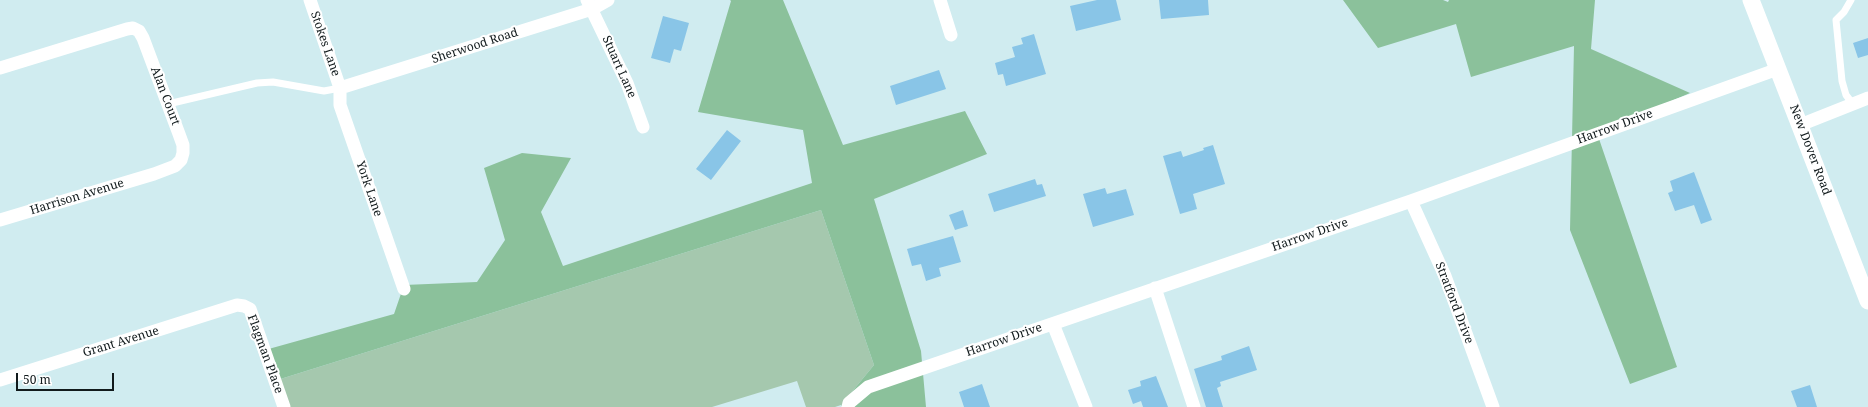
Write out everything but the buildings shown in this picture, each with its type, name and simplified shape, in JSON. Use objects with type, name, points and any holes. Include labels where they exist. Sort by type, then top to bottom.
[{"type":"street","name":"Stokes Lane","points":[[310,0],[340,88]]},
{"type":"street","name":"Sherwood Road","points":[[340,88],[608,0]]},
{"type":"street","points":[[940,0],[951,35]]},
{"type":"street","name":"New Dover Road","points":[[1751,0],[1868,301]]},
{"type":"street","name":"Stuart Lane","points":[[589,5],[627,83],[643,127]]},
{"type":"street","name":"Alan Court","points":[[0,68],[112,33],[133,28],[139,31],[143,38],[183,145],[181,160],[175,166],[154,174]]},
{"type":"street","name":"Harrow Drive","points":[[848,407],[848,403],[868,387],[1411,201],[1778,69]]},
{"type":"street","name":"York Lane","points":[[340,88],[340,105],[404,289]]},
{"type":"street","points":[[1800,125],[1868,98]]},
{"type":"street","name":"Harrison Avenue","points":[[0,220],[154,174]]},
{"type":"street","name":"Stratford Drive","points":[[1411,201],[1444,276],[1493,407]]},
{"type":"street","points":[[1155,288],[1194,407]]},
{"type":"street","name":"Flagman Place","points":[[218,312],[237,305],[250,309],[284,407]]},
{"type":"street","name":"Grant Avenue","points":[[0,380],[218,312]]},
{"type":"street","points":[[1053,324],[1086,407]]},
{"type":"lane","points":[[1851,0],[1844,12],[1836,20],[1842,81],[1846,95],[1854,104]]},
{"type":"lane","points":[[168,104],[257,83],[273,82],[324,91],[340,88]]},
{"type":"green space","points":[[730,0],[783,0],[843,145],[965,111],[987,154],[874,199],[921,351],[926,407],[843,407],[841,405],[874,365],[821,210],[274,381],[265,350],[394,314],[404,285],[477,282],[505,240],[484,168],[522,153],[571,158],[541,212],[563,266],[812,183],[803,130],[698,112],[731,1]]},
{"type":"green space","points":[[1343,0],[1443,0],[1448,2],[1449,0],[1595,0],[1591,49],[1690,93],[1597,133],[1677,367],[1630,384],[1570,230],[1574,46],[1471,77],[1456,24],[1378,48]]},
{"type":"green space","points":[[821,210],[874,365],[841,405],[835,407],[806,407],[797,381],[712,407],[286,407],[274,381]]}]
